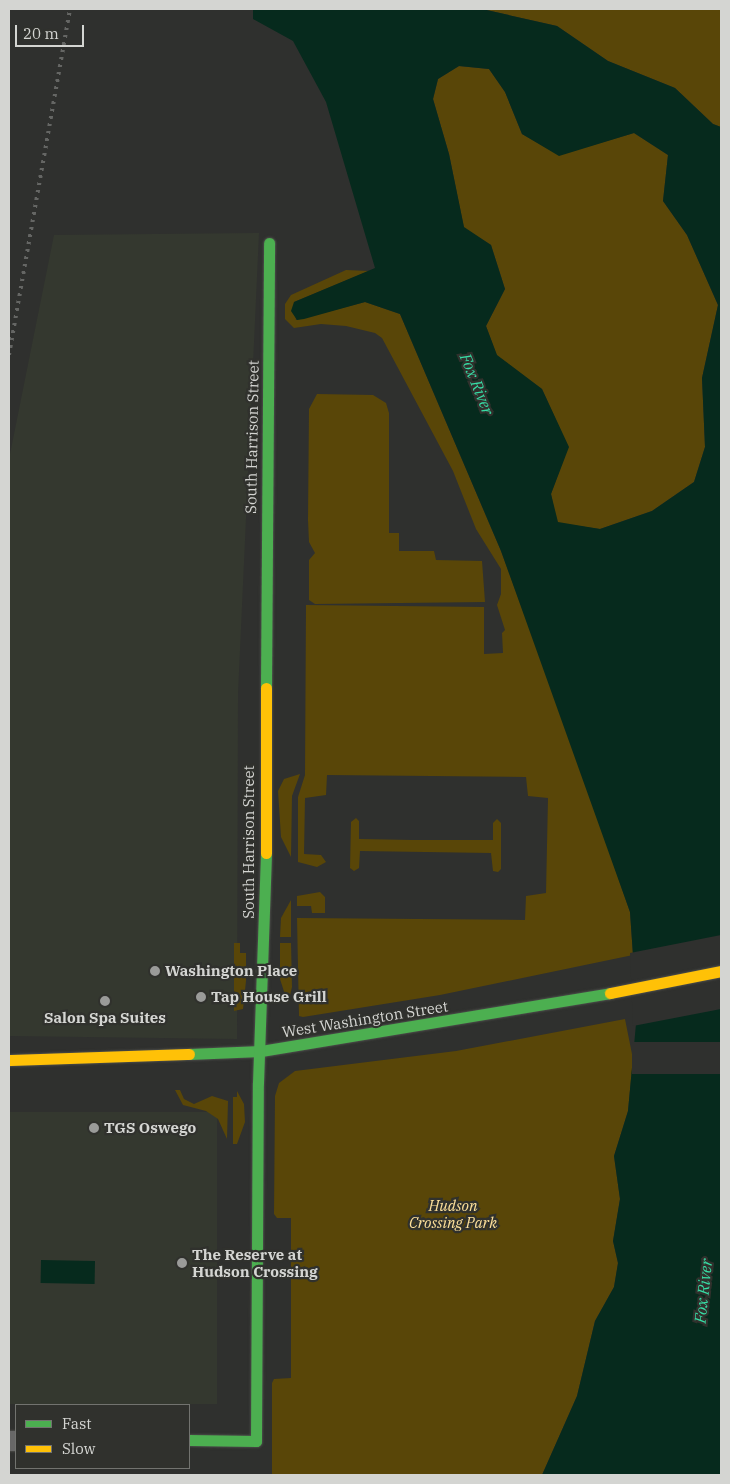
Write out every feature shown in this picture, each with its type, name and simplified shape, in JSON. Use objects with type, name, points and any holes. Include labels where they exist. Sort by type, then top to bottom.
[{"type":"street","name":"South Harrison Street","points":[[190,1440],[256,1441],[256,1260],[261,1051],[269,243]]},
{"type":"street","name":"West Washington Street","points":[[9,1060],[261,1051],[586,998],[721,971]]},
{"type":"shaded area","points":[[259,233],[238,694],[237,1039],[9,1036],[9,459],[54,235]]},
{"type":"shaded area","name":"The Reserve at Hudson Crossing","points":[[9,1112],[217,1112],[217,1404],[9,1404]]},
{"type":"green space","points":[[482,9],[721,9],[721,127],[713,124],[675,88],[608,61],[557,26]]},
{"type":"green space","points":[[459,66],[489,69],[505,92],[522,134],[559,155],[634,133],[668,155],[663,201],[687,235],[718,305],[702,378],[705,447],[694,482],[652,511],[600,529],[557,523],[551,494],[568,447],[542,389],[497,356],[486,326],[505,289],[491,245],[464,228],[449,154],[433,99],[438,79]]},
{"type":"green space","points":[[346,270],[369,271],[294,302],[296,320],[365,302],[400,314],[501,551],[571,741],[630,912],[633,955],[440,995],[303,1017],[299,1016],[297,918],[525,920],[526,896],[546,893],[548,798],[528,796],[526,777],[327,775],[326,795],[305,798],[304,854],[321,855],[326,862],[317,867],[298,862],[298,797],[305,775],[306,605],[484,607],[484,654],[503,653],[502,633],[505,630],[497,605],[501,594],[501,569],[476,529],[453,471],[382,338],[375,333],[346,326],[321,324],[294,328],[285,319],[285,304],[291,295]]},
{"type":"green space","points":[[317,394],[373,395],[386,403],[389,413],[389,533],[399,533],[399,551],[434,551],[436,560],[482,561],[485,602],[315,604],[309,600],[309,560],[315,553],[309,542],[308,520],[309,409]]},
{"type":"green space","points":[[300,774],[292,796],[291,857],[281,837],[278,791],[284,779]]},
{"type":"green space","points":[[356,818],[359,821],[359,839],[413,840],[493,840],[493,823],[497,819],[501,823],[501,869],[498,872],[493,871],[491,853],[360,851],[359,868],[354,871],[350,868],[351,822]]},
{"type":"green space","points":[[320,892],[325,897],[325,913],[312,913],[311,906],[297,906],[297,896]]},
{"type":"green space","points":[[291,900],[291,937],[280,937],[281,918]]},
{"type":"green space","points":[[234,943],[240,943],[240,953],[246,953],[246,981],[243,1009],[234,1011]]},
{"type":"green space","points":[[280,943],[291,943],[292,987],[288,1004],[280,979]]},
{"type":"green space","name":"Hudson Crossing Park","points":[[625,1019],[633,1059],[628,1111],[614,1156],[620,1199],[613,1241],[618,1263],[614,1287],[595,1321],[577,1396],[542,1475],[272,1475],[272,1383],[274,1379],[291,1378],[291,1218],[277,1218],[274,1214],[275,1096],[279,1083],[295,1071],[456,1051]]},
{"type":"green space","points":[[175,1090],[180,1090],[184,1099],[194,1104],[212,1096],[228,1101],[227,1139],[218,1119],[206,1111],[183,1105]]},
{"type":"green space","points":[[237,1091],[244,1104],[245,1122],[237,1144],[233,1144],[233,1097],[237,1097]]},
{"type":"water","name":"Fox River","points":[[253,9],[482,9],[557,26],[608,61],[675,88],[713,124],[721,127],[721,1475],[542,1475],[577,1396],[595,1321],[614,1287],[618,1263],[613,1241],[620,1199],[614,1156],[628,1111],[637,1013],[630,912],[501,551],[400,314],[365,302],[297,320],[291,311],[294,302],[375,268],[326,102],[293,41],[253,19]],"holes":[[[459,66],[489,69],[505,92],[522,134],[559,156],[634,133],[668,155],[663,201],[687,235],[718,305],[702,378],[705,447],[694,482],[652,511],[600,529],[558,522],[551,494],[569,447],[542,389],[497,355],[486,326],[505,289],[491,245],[464,227],[449,154],[433,99],[438,79]]]},
{"type":"water","points":[[41,1260],[95,1261],[95,1284],[41,1283]]},
{"type":"pier","points":[[721,935],[721,1009],[633,1026],[630,953]]},
{"type":"pier","points":[[632,1042],[721,1042],[721,1074],[632,1074]]},
{"type":"railway","points":[[9,355],[70,9]]},
{"type":"traffic: fast","points":[[266,688],[269,243]]},
{"type":"traffic: fast","points":[[190,1440],[256,1441],[258,1083],[266,853]]},
{"type":"traffic: fast","points":[[189,1054],[261,1051],[610,993]]},
{"type":"traffic: slow","points":[[266,688],[266,853]]},
{"type":"traffic: slow","points":[[610,993],[721,971]]},
{"type":"traffic: slow","points":[[9,1060],[189,1054]]},
{"type":"place","name":"Washington Place","points":[[155,971]]},
{"type":"place","name":"Tap House Grill","points":[[201,997]]},
{"type":"place","name":"Salon Spa Suites","points":[[105,1001]]},
{"type":"place","name":"TGS Oswego","points":[[94,1128]]},
{"type":"place","name":"The Reserve at Hudson Crossing","points":[[182,1263]]}]
